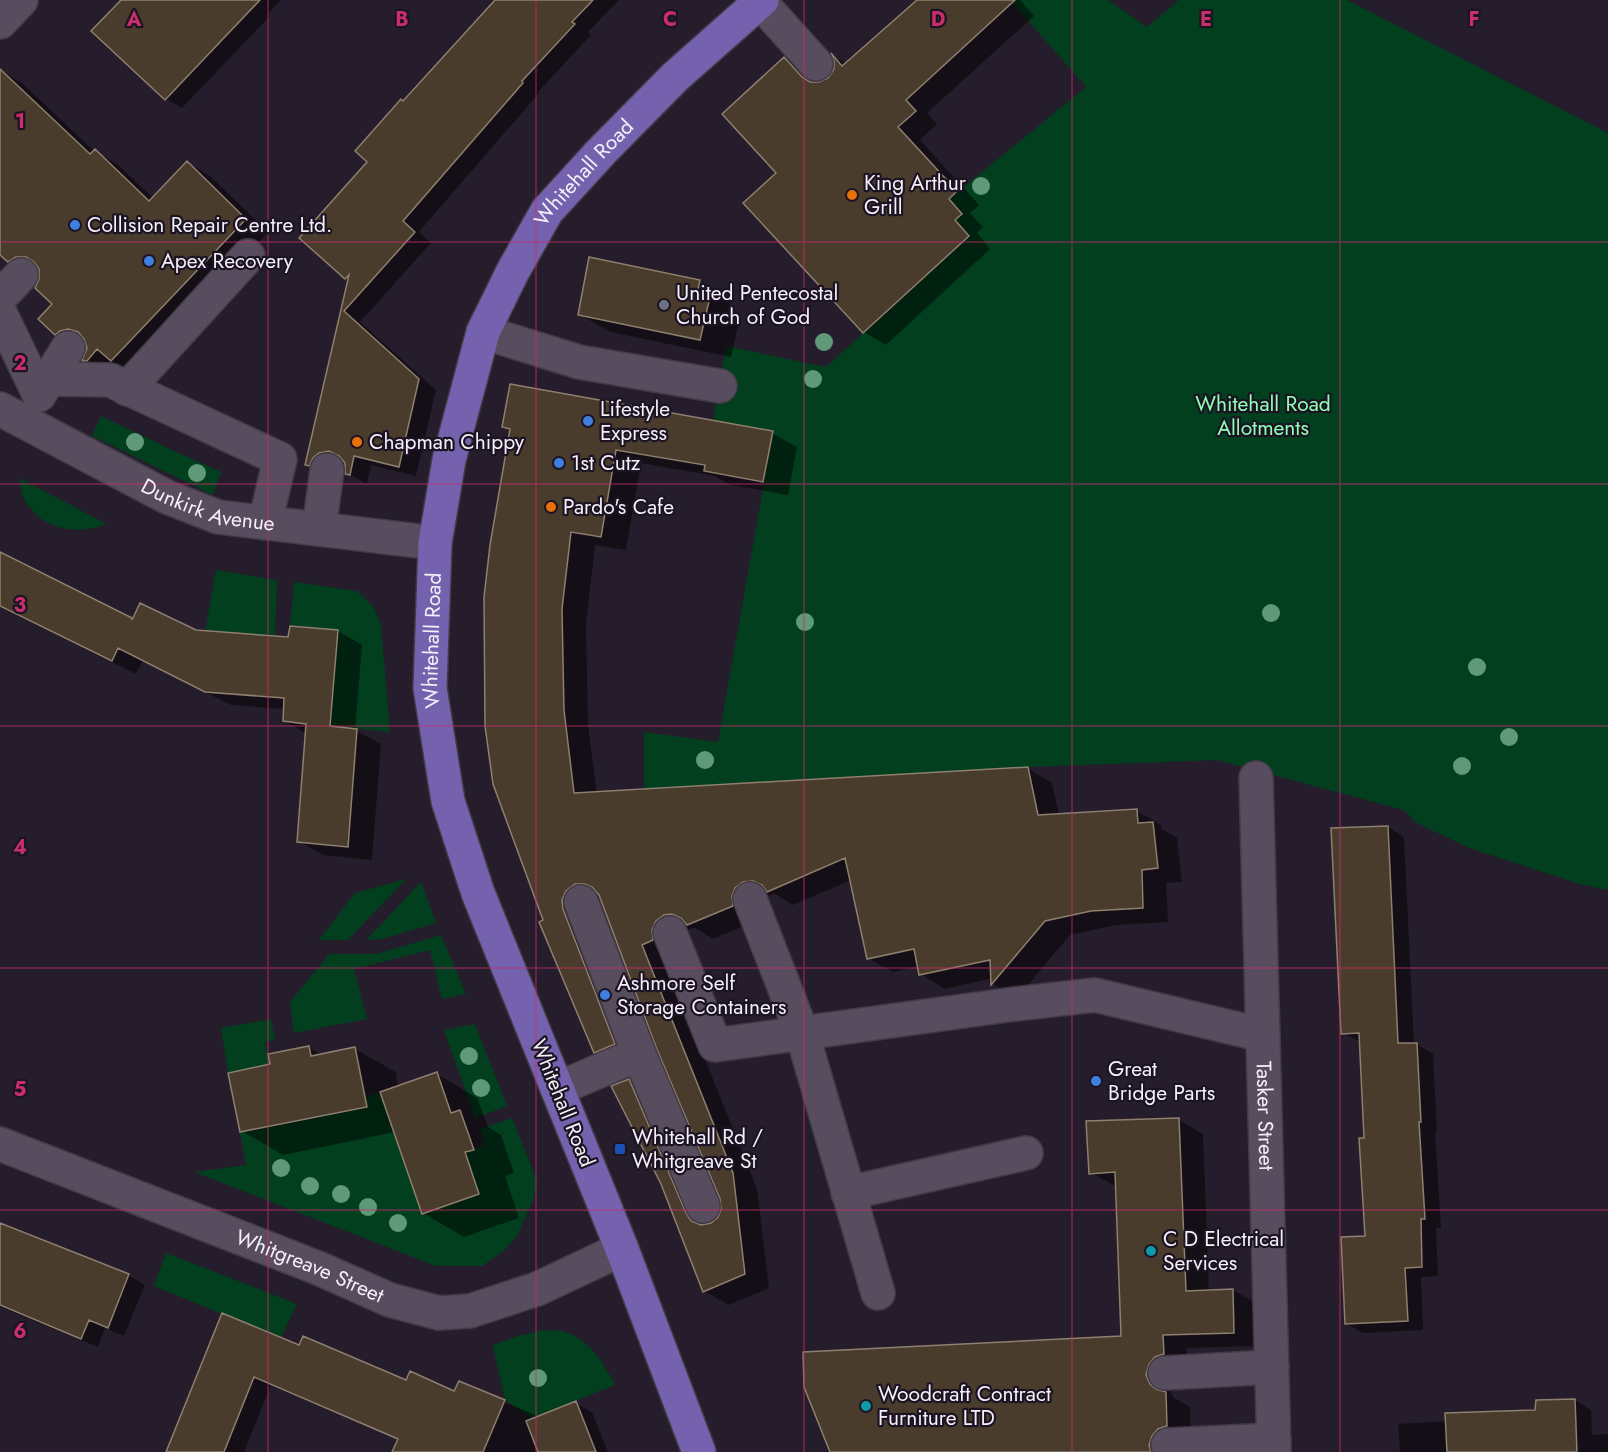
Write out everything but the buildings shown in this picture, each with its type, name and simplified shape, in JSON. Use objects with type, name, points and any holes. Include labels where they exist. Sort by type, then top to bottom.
[{"type":"main road","name":"Whitehall Road","points":[[699,1452],[622,1249],[478,893],[448,801],[429,688],[435,543],[449,460],[483,332],[513,271],[547,211],[675,77],[761,1]]},
{"type":"street","points":[[0,22],[21,0]]},
{"type":"street","points":[[761,1],[816,64]]},
{"type":"street","points":[[127,389],[248,256]]},
{"type":"street","points":[[0,313],[27,401]]},
{"type":"street","points":[[483,332],[579,362],[720,386]]},
{"type":"street","points":[[27,401],[68,348]]},
{"type":"street","points":[[27,401],[110,380],[280,459],[265,523]]},
{"type":"street","name":"Dunkirk Avenue","points":[[27,401],[167,496],[218,518],[435,543]]},
{"type":"street","points":[[319,529],[327,470]]},
{"type":"street","name":"Tasker Street","points":[[1256,778],[1274,1446]]},
{"type":"street","points":[[750,899],[802,1034],[878,1293]]},
{"type":"street","points":[[581,902],[639,1054],[703,1206]]},
{"type":"street","points":[[669,933],[716,1045],[1095,995],[1263,1035]]},
{"type":"street","points":[[557,1089],[639,1054]]},
{"type":"street","name":"Whitgreave Street","points":[[0,1144],[318,1268],[390,1300],[439,1313],[470,1311],[537,1289],[622,1249]]},
{"type":"street","points":[[848,1193],[1026,1153]]},
{"type":"street","points":[[1165,1373],[1272,1367]]},
{"type":"street","points":[[1168,1445],[1274,1446]]},
{"type":"green space","name":"Whitehall Road Allotments","points":[[1010,0],[1108,0],[1147,27],[1179,0],[1347,0],[1608,133],[1608,890],[1580,884],[1469,848],[1415,822],[1404,810],[1217,760],[1028,767],[644,789],[644,732],[718,742],[773,432],[713,421],[726,346],[826,367],[969,236],[955,220],[962,213],[949,199],[1086,87]]},
{"type":"green space","points":[[101,416],[221,472],[213,495],[92,436]]},
{"type":"green space","points":[[19,478],[107,524],[72,529],[62,528],[41,519],[25,501]]},
{"type":"green space","points":[[216,570],[277,580],[275,636],[205,631]]},
{"type":"green space","points":[[294,582],[357,591],[373,606],[381,625],[390,732],[330,726],[338,630],[290,626]]},
{"type":"green space","points":[[406,879],[348,940],[319,940],[355,893]]},
{"type":"green space","points":[[421,882],[436,923],[382,939],[366,940]]},
{"type":"green space","points":[[441,935],[466,994],[442,999],[430,950],[354,969],[367,1019],[294,1033],[290,1002],[329,954],[376,954]]},
{"type":"green space","points":[[271,1019],[275,1040],[265,1042],[270,1064],[228,1073],[221,1028]]},
{"type":"green space","points":[[475,1024],[507,1106],[475,1118],[444,1030]]},
{"type":"green space","points":[[380,1092],[422,1214],[478,1195],[465,1152],[485,1145],[480,1129],[512,1118],[537,1180],[535,1195],[518,1234],[505,1250],[482,1266],[436,1266],[194,1172],[246,1165],[240,1132],[367,1107],[365,1097]]},
{"type":"green space","points":[[166,1253],[297,1304],[281,1338],[154,1286]]},
{"type":"green space","points":[[542,1330],[571,1334],[587,1345],[606,1368],[615,1385],[532,1418],[505,1400],[493,1345]]},
{"type":"place","name":"King Arthur Grill","points":[[852,195]]},
{"type":"place","name":"Collision Repair Centre Ltd.","points":[[75,225]]},
{"type":"place","name":"Apex Recovery","points":[[149,261]]},
{"type":"place","name":"United Pentecostal Church of God","points":[[664,305]]},
{"type":"place","name":"Lifestyle Express","points":[[588,421]]},
{"type":"place","name":"Chapman Chippy","points":[[357,442]]},
{"type":"place","name":"1st Cutz","points":[[559,463]]},
{"type":"place","name":"Pardo's Cafe","points":[[551,507]]},
{"type":"place","name":"Ashmore Self Storage Containers","points":[[605,995]]},
{"type":"place","name":"Great Bridge Parts","points":[[1096,1081]]},
{"type":"place","name":"Whitehall Rd / Whitgreave St","points":[[620,1149]]},
{"type":"place","name":"C D Electrical Services","points":[[1151,1251]]},
{"type":"place","name":"Woodcraft Contract Furniture LTD","points":[[866,1406]]}]
